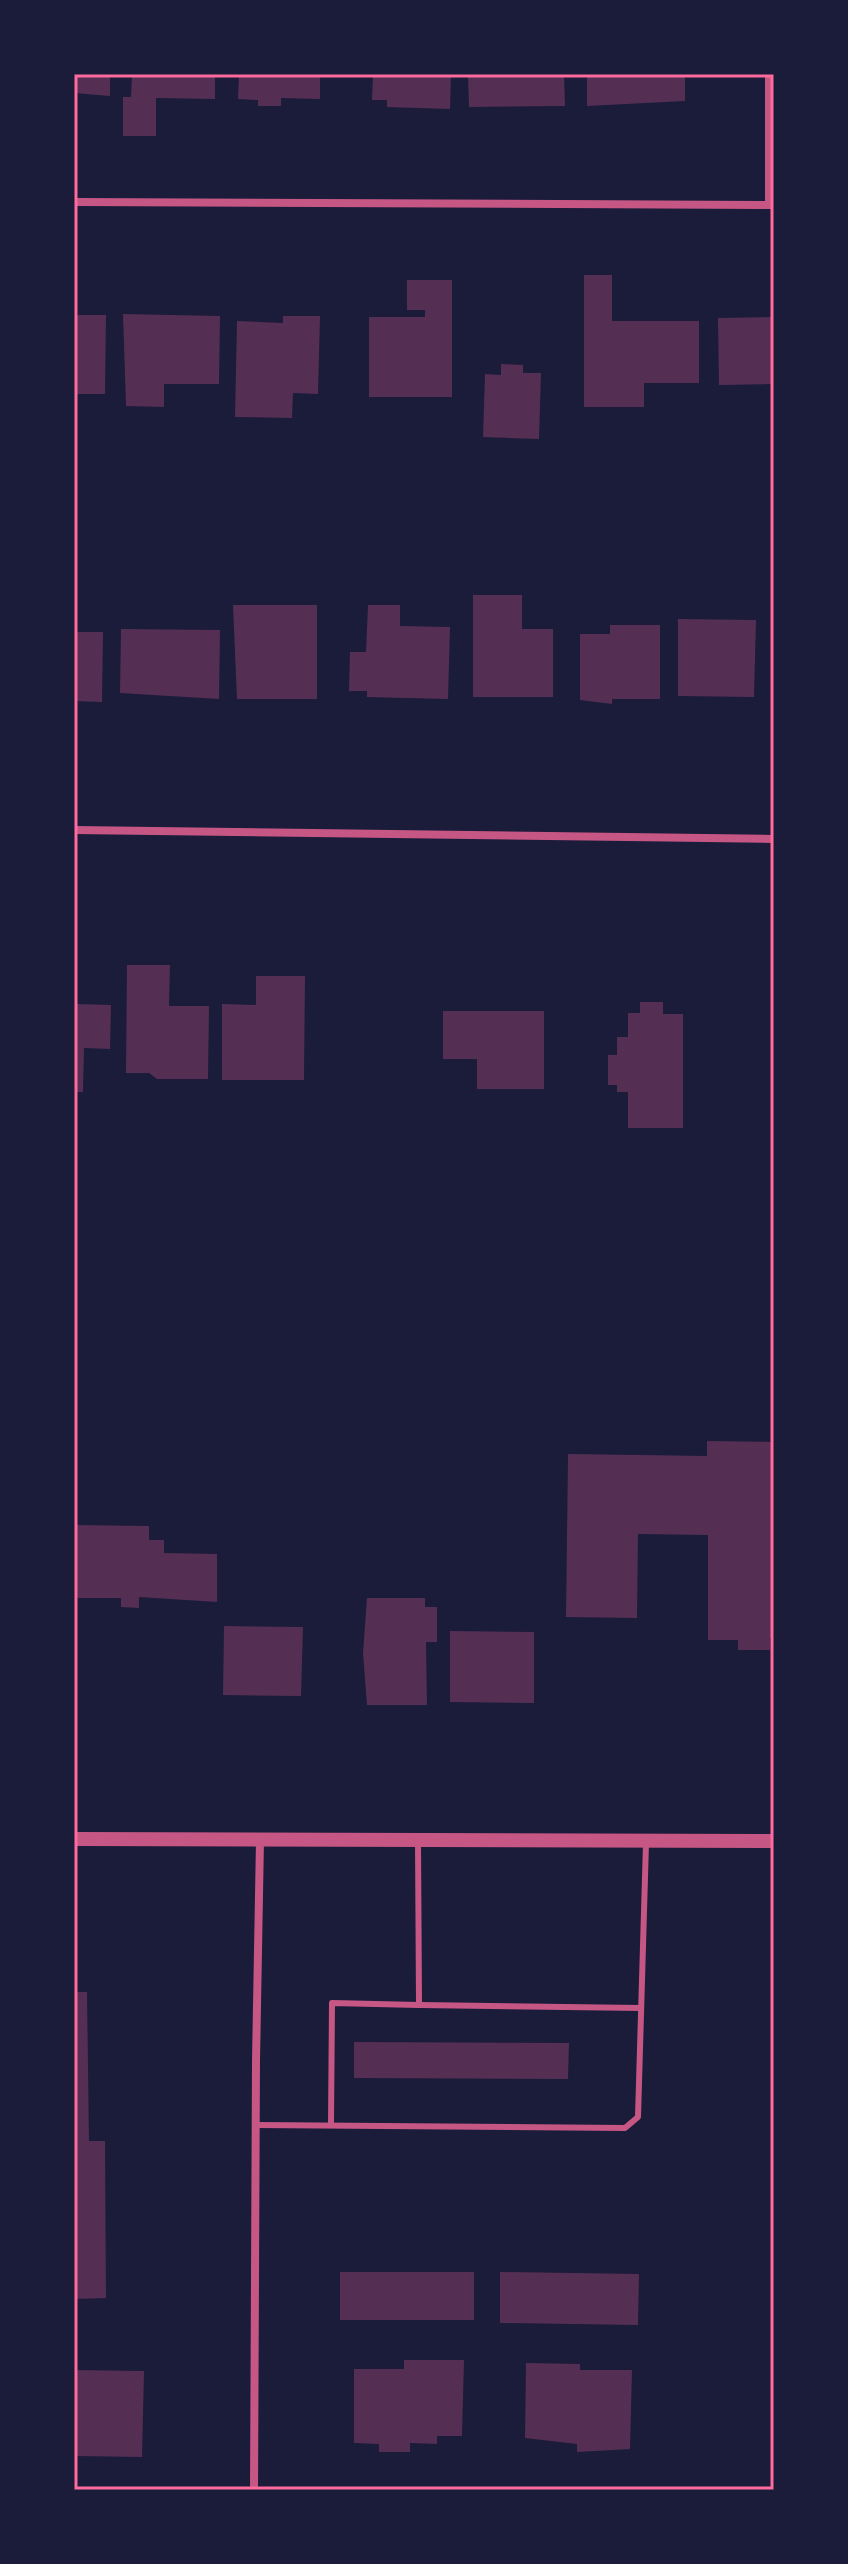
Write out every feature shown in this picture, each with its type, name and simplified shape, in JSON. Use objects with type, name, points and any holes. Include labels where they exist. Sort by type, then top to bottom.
[{"type":"street","points":[[74,202],[771,205],[769,74]]},
{"type":"street","points":[[74,830],[774,839]]},
{"type":"street","points":[[74,1839],[774,1841]]},
{"type":"street","points":[[254,2490],[260,1840]]},
{"type":"lane","points":[[418,1841],[419,2005]]},
{"type":"lane","points":[[256,2125],[625,2128],[638,2117],[646,1842]]},
{"type":"lane","points":[[331,2124],[332,2003],[641,2008]]},
{"type":"building","points":[[74,74],[110,74],[110,96],[74,93]]},
{"type":"building","points":[[132,74],[215,74],[215,99],[156,98],[156,136],[123,136],[123,97],[131,97]]},
{"type":"building","points":[[239,74],[320,74],[320,99],[281,98],[281,106],[258,106],[258,100],[238,99]]},
{"type":"building","points":[[373,74],[451,74],[450,109],[387,107],[387,100],[372,100]]},
{"type":"building","points":[[468,74],[564,74],[565,106],[469,107]]},
{"type":"building","points":[[587,74],[685,74],[685,101],[587,106]]},
{"type":"building","points":[[584,275],[612,275],[612,321],[699,321],[699,383],[644,383],[644,407],[584,407]]},
{"type":"building","points":[[407,280],[452,280],[452,397],[369,397],[369,317],[425,317],[425,310],[407,310]]},
{"type":"building","points":[[123,314],[220,316],[219,384],[164,384],[164,407],[126,406]]},
{"type":"building","points":[[74,315],[106,315],[105,394],[74,394]]},
{"type":"building","points":[[283,316],[320,316],[318,394],[293,393],[292,418],[235,417],[237,321],[283,323]]},
{"type":"building","points":[[774,317],[774,384],[719,385],[718,318]]},
{"type":"building","points":[[501,364],[523,365],[523,373],[541,373],[539,439],[483,437],[485,374],[501,375]]},
{"type":"building","points":[[473,595],[522,595],[522,629],[553,629],[553,697],[473,697]]},
{"type":"building","points":[[233,605],[317,605],[317,699],[237,699]]},
{"type":"building","points":[[368,605],[400,605],[400,626],[450,627],[448,699],[367,697],[367,691],[349,691],[350,652],[366,652]]},
{"type":"building","points":[[678,619],[756,620],[754,697],[678,696]]},
{"type":"building","points":[[610,625],[660,625],[660,699],[612,699],[612,704],[580,700],[580,634],[610,634]]},
{"type":"building","points":[[121,629],[220,630],[219,699],[120,693]]},
{"type":"building","points":[[74,632],[103,632],[102,702],[74,701]]},
{"type":"building","points":[[127,965],[170,965],[169,1006],[209,1006],[208,1079],[157,1079],[149,1073],[126,1073]]},
{"type":"building","points":[[256,976],[305,976],[304,1080],[222,1080],[222,1004],[256,1005]]},
{"type":"building","points":[[640,1002],[663,1002],[663,1014],[683,1014],[683,1128],[628,1128],[628,1092],[617,1092],[617,1085],[608,1085],[608,1055],[617,1055],[617,1037],[628,1037],[628,1013],[640,1013]]},
{"type":"building","points":[[74,1004],[111,1005],[110,1049],[84,1048],[83,1092],[74,1092]]},
{"type":"building","points":[[443,1011],[544,1011],[544,1089],[477,1089],[477,1059],[443,1059]]},
{"type":"building","points":[[707,1441],[774,1442],[774,1639],[770,1638],[770,1650],[738,1650],[738,1640],[708,1640],[708,1535],[638,1534],[637,1618],[566,1617],[568,1454],[707,1456]]},
{"type":"building","points":[[74,1525],[149,1526],[149,1540],[164,1540],[164,1553],[217,1554],[217,1602],[139,1597],[139,1608],[121,1607],[121,1598],[74,1598]]},
{"type":"building","points":[[367,1598],[425,1598],[425,1607],[437,1607],[437,1642],[426,1642],[427,1705],[367,1705],[363,1653]]},
{"type":"building","points":[[224,1626],[303,1627],[301,1696],[223,1695]]},
{"type":"building","points":[[450,1631],[534,1632],[534,1703],[450,1702]]},
{"type":"building","points":[[74,1992],[87,1992],[89,2141],[105,2141],[106,2298],[74,2299]]},
{"type":"building","points":[[354,2042],[569,2043],[568,2079],[354,2078]]},
{"type":"building","points":[[340,2272],[474,2272],[474,2320],[340,2320]]},
{"type":"building","points":[[500,2272],[639,2274],[638,2325],[500,2323]]},
{"type":"building","points":[[404,2360],[464,2360],[462,2436],[437,2436],[437,2444],[410,2443],[410,2452],[379,2452],[379,2444],[354,2443],[354,2369],[404,2369]]},
{"type":"building","points":[[526,2363],[580,2364],[580,2370],[632,2370],[630,2449],[577,2452],[577,2444],[525,2438]]},
{"type":"building","points":[[74,2370],[144,2371],[142,2457],[74,2456]]}]
